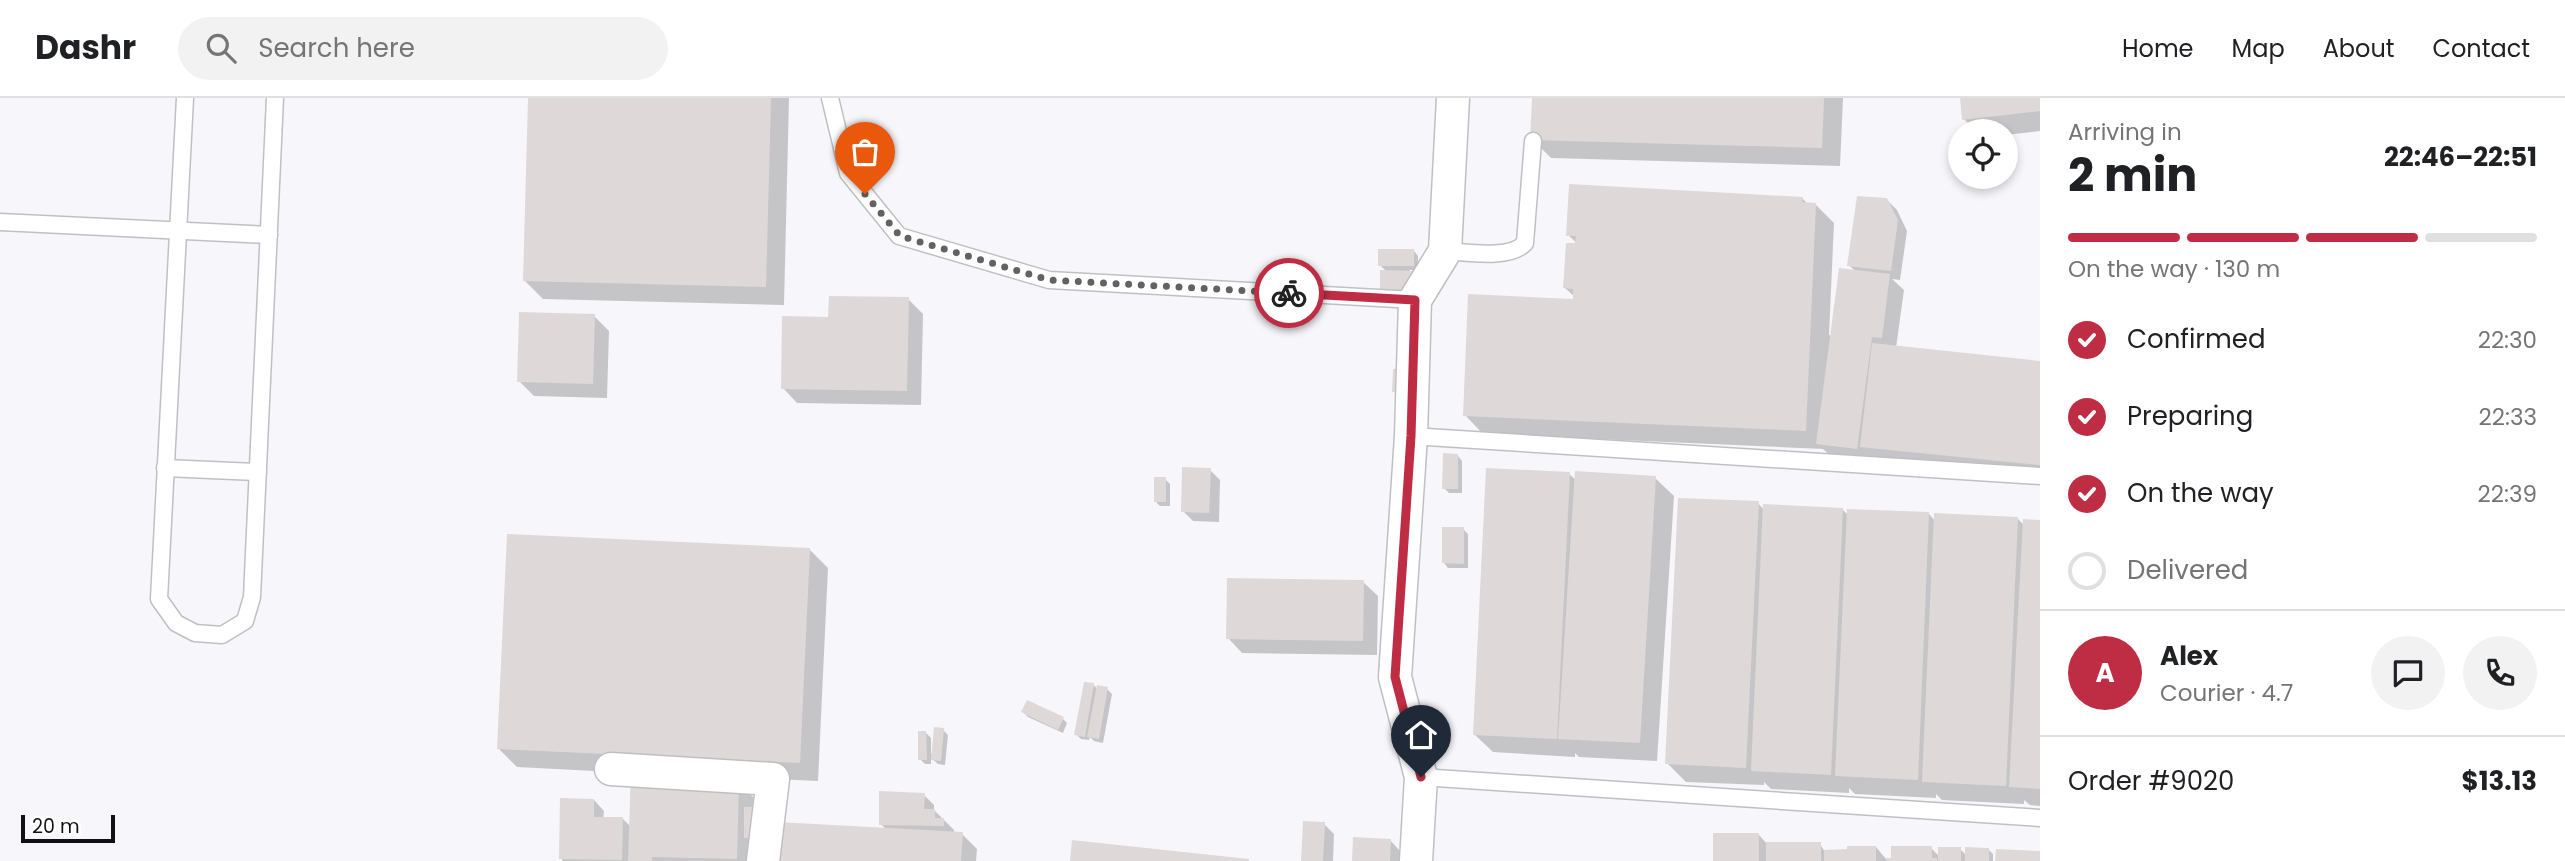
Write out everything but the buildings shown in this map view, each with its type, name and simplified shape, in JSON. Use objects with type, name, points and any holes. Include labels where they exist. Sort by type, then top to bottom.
[{"type":"street","points":[[1416,861],[1421,777],[1395,677],[1411,436],[1415,300],[1445,251],[1453,98]]},
{"type":"street","points":[[611,769],[773,779],[763,861]]},
{"type":"lane","points":[[185,98],[159,599],[176,624],[195,634],[222,635],[245,621],[252,597],[275,98]]},
{"type":"lane","points":[[830,98],[848,173],[900,236],[1049,280],[1415,300]]},
{"type":"lane","points":[[1445,251],[1513,252],[1525,243],[1533,141]]},
{"type":"lane","points":[[0,222],[269,235]]},
{"type":"lane","points":[[1411,436],[2040,476]]},
{"type":"lane","points":[[165,468],[258,472]]},
{"type":"lane","points":[[1421,777],[2040,818]]},
{"type":"way so far","points":[[865,194],[900,236],[1049,280],[1289,293]]},
{"type":"route","points":[[1289,293],[1415,300],[1411,436],[1395,677],[1421,777]]}]
